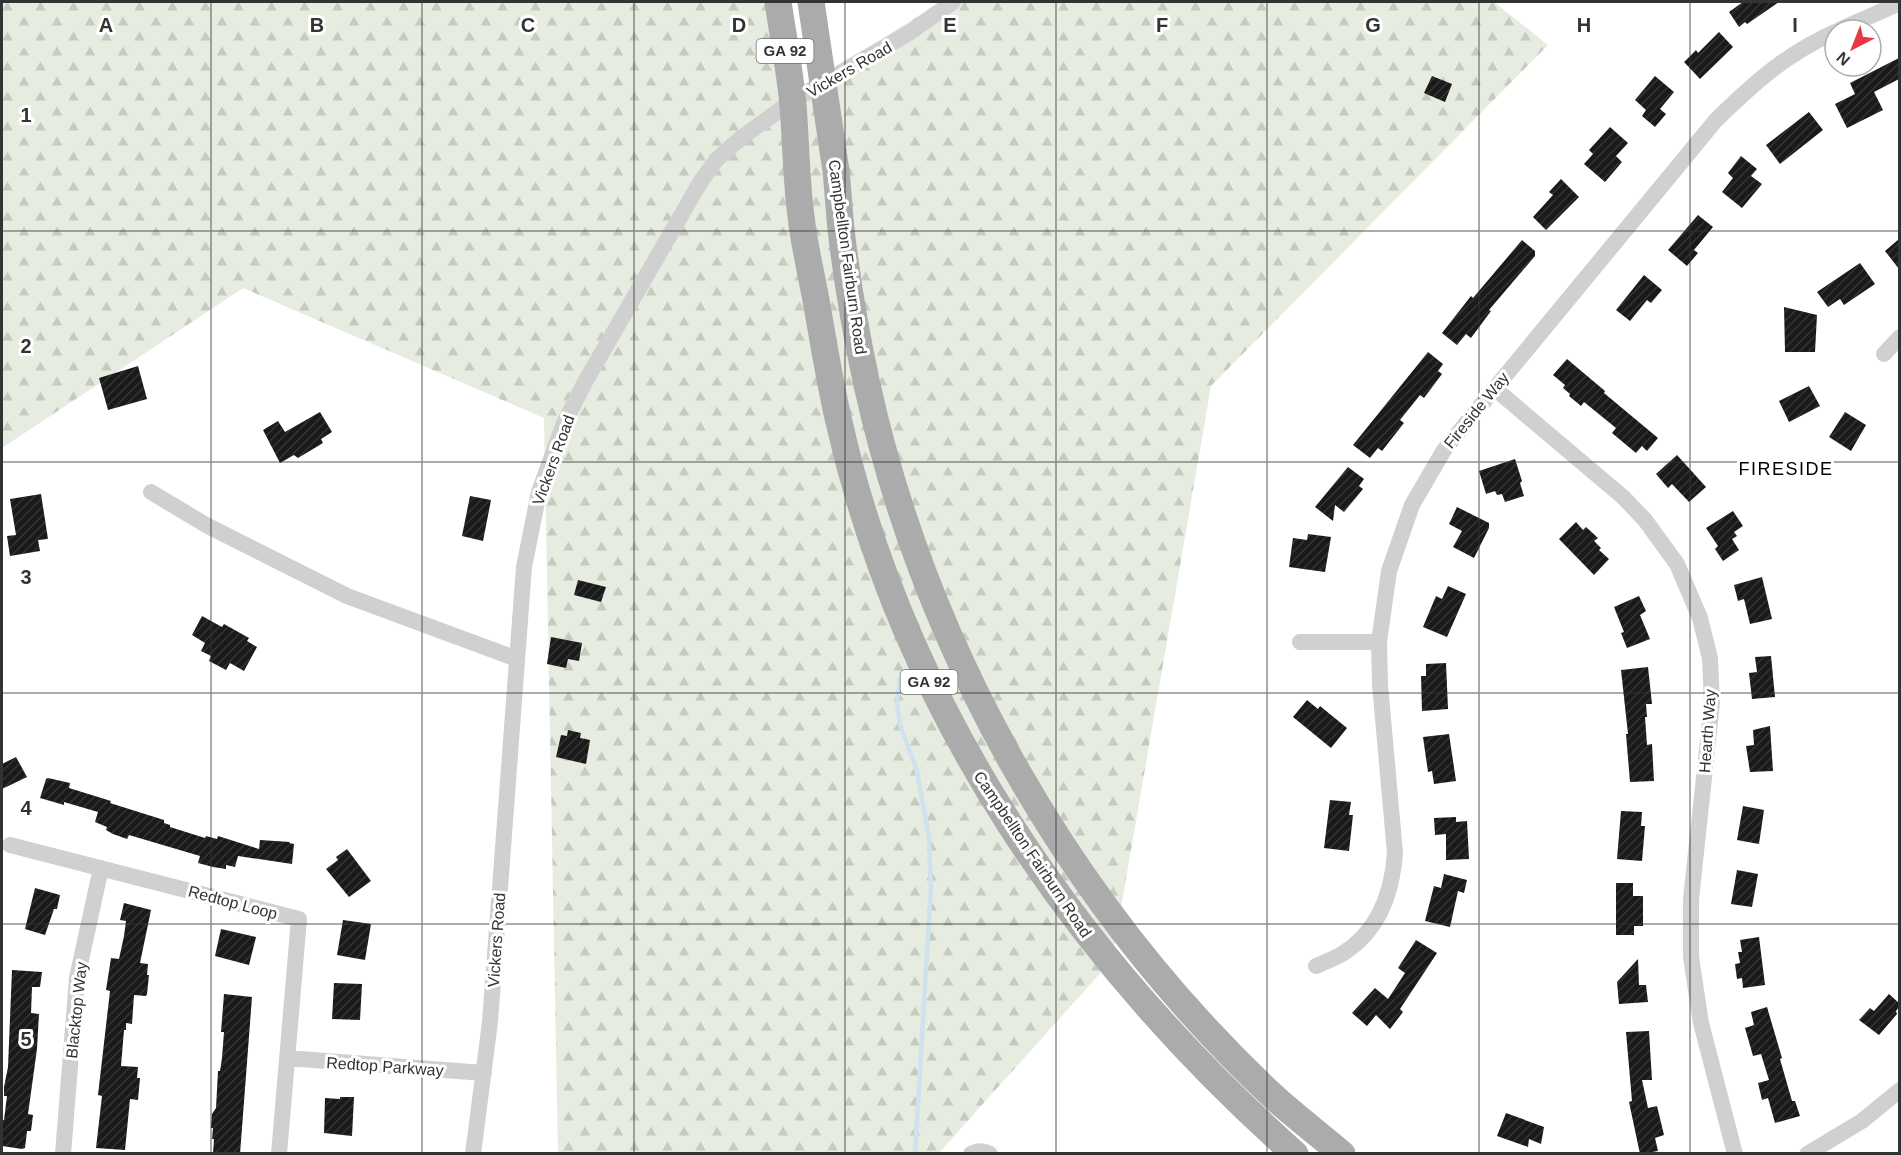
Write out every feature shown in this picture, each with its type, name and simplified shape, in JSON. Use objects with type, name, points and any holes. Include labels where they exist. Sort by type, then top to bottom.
[{"type":"main road","name":"Campbellton Fairburn Road","points":[[778,2],[792,101],[801,218],[838,420],[870,535],[892,597],[927,678],[989,794],[1046,878],[1104,956],[1194,1058],[1295,1154]]},
{"type":"main road","name":"Campbellton Fairburn Road","points":[[811,2],[836,174],[848,281],[870,397],[912,542],[969,679],[994,729],[1050,825],[1080,872],[1137,948],[1175,994],[1242,1066],[1342,1154]]},
{"type":"street","name":"Vickers Road","points":[[472,1154],[490,1022],[524,567],[539,492],[564,423],[590,373],[701,181],[717,159],[741,138],[792,101],[912,32],[954,2]]},
{"type":"street","name":"Fireside Way","points":[[1866,18],[1899,3]]},
{"type":"street","name":"Fireside Way","points":[[1316,966],[1342,954],[1366,934],[1383,909],[1393,878],[1395,853],[1380,685],[1379,642],[1389,571],[1412,505],[1444,450],[1716,120],[1757,80],[1787,57],[1823,38]]},
{"type":"street","points":[[1884,354],[1899,337]]},
{"type":"street","name":"Hearth Way","points":[[1494,388],[1623,498],[1645,520],[1677,564],[1700,618],[1710,658],[1712,703],[1691,899],[1691,957],[1701,1023],[1735,1154]]},
{"type":"street","points":[[151,492],[206,525],[347,597],[517,659]]},
{"type":"street","points":[[1300,642],[1379,642]]},
{"type":"street","name":"Redtop Loop","points":[[10,845],[299,920],[279,1154]]},
{"type":"street","name":"Blacktop Way","points":[[63,1154],[77,978],[101,868]]},
{"type":"street","name":"Redtop Parkway","points":[[287,1058],[484,1073]]},
{"type":"street","points":[[1807,1154],[1862,1121],[1899,1090]]},
{"type":"green space","points":[[2,2],[782,2],[794,95],[940,2],[1494,2],[1548,45],[1211,386],[1112,960],[939,1153],[558,1153],[544,418],[243,288],[2,448]]},
{"type":"building","points":[[1743,2],[1779,2],[1739,27],[1729,12]]},
{"type":"building","points":[[1719,32],[1733,47],[1700,79],[1684,62],[1696,50],[1698,53]]},
{"type":"building","points":[[1899,58],[1899,79],[1874,92],[1883,110],[1847,128],[1835,104],[1855,94],[1850,83],[1860,78],[1883,78],[1883,66]]},
{"type":"building","points":[[1432,76],[1452,84],[1445,102],[1424,93]]},
{"type":"building","points":[[1655,76],[1674,92],[1660,109],[1666,114],[1655,127],[1642,116],[1646,110],[1635,100]]},
{"type":"building","points":[[1809,112],[1823,130],[1780,164],[1766,145]]},
{"type":"building","points":[[1610,127],[1628,143],[1616,156],[1622,162],[1605,182],[1584,164],[1593,154],[1589,150]]},
{"type":"building","points":[[1741,156],[1757,169],[1751,176],[1762,184],[1742,208],[1722,192],[1733,178],[1728,173]]},
{"type":"building","points":[[1561,179],[1579,197],[1546,230],[1533,217],[1553,195],[1549,192]]},
{"type":"building","points":[[1698,215],[1713,227],[1694,250],[1698,253],[1687,266],[1668,250]]},
{"type":"building","points":[[1899,239],[1899,269],[1885,251]]},
{"type":"building","points":[[1522,240],[1535,251],[1535,256],[1489,310],[1491,311],[1471,338],[1466,334],[1457,345],[1442,333],[1471,296],[1473,298]]},
{"type":"building","points":[[1860,263],[1875,284],[1844,305],[1840,299],[1828,307],[1817,292]]},
{"type":"building","points":[[1644,275],[1662,290],[1651,303],[1647,300],[1630,321],[1616,310]]},
{"type":"building","points":[[1784,307],[1817,315],[1815,352],[1785,352]]},
{"type":"building","points":[[1428,352],[1443,364],[1438,371],[1442,374],[1424,398],[1420,395],[1400,420],[1404,423],[1382,451],[1378,448],[1370,458],[1353,445]]},
{"type":"building","points":[[1567,359],[1658,438],[1647,451],[1642,446],[1636,453],[1612,433],[1616,428],[1584,402],[1581,406],[1569,396],[1570,394],[1563,388],[1565,385],[1553,375]]},
{"type":"building","points":[[138,366],[147,399],[108,410],[99,378]]},
{"type":"building","points":[[1809,386],[1820,406],[1789,422],[1779,401]]},
{"type":"building","points":[[320,412],[332,432],[321,439],[323,443],[298,458],[294,455],[280,463],[263,430],[278,421],[285,432]]},
{"type":"building","points":[[1845,412],[1866,425],[1851,451],[1829,437]]},
{"type":"building","points":[[1677,455],[1706,487],[1689,502],[1672,484],[1668,488],[1656,474]]},
{"type":"building","points":[[1515,459],[1524,496],[1505,502],[1502,494],[1497,495],[1495,491],[1486,494],[1479,471]]},
{"type":"building","points":[[1348,467],[1364,479],[1359,486],[1363,489],[1344,512],[1335,505],[1333,521],[1315,507]]},
{"type":"building","points":[[41,494],[48,539],[38,540],[40,551],[10,556],[7,536],[16,535],[10,499]]},
{"type":"building","points":[[470,496],[491,500],[483,541],[462,536]]},
{"type":"building","points":[[1457,507],[1489,523],[1489,528],[1474,558],[1453,547],[1462,531],[1449,524]]},
{"type":"building","points":[[1733,511],[1743,526],[1734,532],[1737,536],[1732,539],[1739,550],[1723,561],[1715,549],[1718,546],[1706,528]]},
{"type":"building","points":[[1576,522],[1583,530],[1586,527],[1598,538],[1594,541],[1601,548],[1599,550],[1609,559],[1594,575],[1559,539]]},
{"type":"building","points":[[1308,534],[1331,537],[1325,572],[1289,567],[1293,538],[1307,540]]},
{"type":"building","points":[[1762,577],[1772,619],[1750,624],[1744,599],[1738,601],[1734,585]]},
{"type":"building","points":[[578,580],[606,587],[601,602],[574,595]]},
{"type":"building","points":[[1448,586],[1466,594],[1447,637],[1423,627],[1436,596],[1442,599]]},
{"type":"building","points":[[1639,596],[1646,611],[1640,615],[1650,639],[1627,648],[1621,633],[1624,632],[1614,607]]},
{"type":"building","points":[[202,616],[222,627],[224,624],[249,638],[247,641],[257,647],[244,671],[230,663],[226,670],[209,661],[211,656],[201,651],[205,643],[192,635]]},
{"type":"building","points":[[551,637],[582,643],[579,661],[568,659],[566,668],[547,664]]},
{"type":"building","points":[[1771,656],[1775,697],[1752,699],[1749,673],[1757,672],[1755,657]]},
{"type":"building","points":[[1446,663],[1448,709],[1422,711],[1421,676],[1426,676],[1426,664]]},
{"type":"building","points":[[1648,667],[1652,704],[1646,704],[1647,717],[1645,717],[1647,745],[1652,744],[1654,781],[1630,782],[1626,734],[1628,734],[1621,670]]},
{"type":"building","points":[[1307,700],[1318,709],[1320,706],[1347,728],[1331,748],[1293,717]]},
{"type":"building","points":[[1770,726],[1773,771],[1750,772],[1746,746],[1754,745],[1753,730]]},
{"type":"building","points":[[568,730],[581,733],[580,738],[590,740],[586,764],[556,757],[561,735],[567,736]]},
{"type":"building","points":[[1449,734],[1456,781],[1434,784],[1432,771],[1428,772],[1423,737]]},
{"type":"building","points":[[16,757],[27,777],[2,789],[2,764]]},
{"type":"building","points":[[48,778],[70,783],[69,788],[164,820],[164,823],[170,827],[205,838],[206,836],[217,839],[218,836],[259,849],[260,840],[290,842],[294,844],[292,864],[238,856],[235,867],[226,865],[226,869],[198,863],[200,856],[129,835],[127,839],[113,834],[106,830],[107,827],[95,822],[98,812],[40,798]]},
{"type":"building","points":[[1330,800],[1351,802],[1349,815],[1353,815],[1349,851],[1324,848]]},
{"type":"building","points":[[1743,806],[1764,810],[1759,844],[1737,840]]},
{"type":"building","points":[[1621,811],[1642,812],[1641,826],[1645,826],[1642,861],[1617,859]]},
{"type":"building","points":[[1456,817],[1456,822],[1467,821],[1469,859],[1446,860],[1446,834],[1435,835],[1434,818]]},
{"type":"building","points":[[347,849],[371,881],[349,897],[326,869]]},
{"type":"building","points":[[1737,870],[1758,874],[1752,907],[1731,904]]},
{"type":"building","points":[[1444,874],[1467,880],[1464,893],[1458,891],[1450,927],[1425,921],[1434,886],[1441,888]]},
{"type":"building","points":[[1616,883],[1633,883],[1633,896],[1643,896],[1643,926],[1634,926],[1634,935],[1616,935]]},
{"type":"building","points":[[35,888],[60,895],[57,909],[54,909],[45,935],[25,929]]},
{"type":"building","points":[[124,903],[151,910],[140,963],[148,964],[147,994],[146,996],[134,995],[132,1024],[126,1023],[126,1030],[124,1030],[121,1066],[138,1067],[137,1078],[140,1078],[138,1100],[130,1099],[125,1150],[96,1148],[102,1096],[98,1095],[110,991],[106,990],[111,958],[119,959],[124,936],[126,921],[120,920]]},
{"type":"building","points":[[343,920],[371,924],[365,960],[337,955]]},
{"type":"building","points":[[221,929],[256,937],[249,965],[215,956]]},
{"type":"building","points":[[1759,937],[1765,985],[1743,988],[1742,978],[1737,979],[1735,964],[1740,963],[1738,952],[1742,952],[1740,940]]},
{"type":"building","points":[[1416,940],[1437,953],[1400,1009],[1403,1012],[1390,1029],[1376,1015],[1367,1026],[1352,1013],[1375,988],[1388,999],[1405,973],[1398,968]]},
{"type":"building","points":[[1638,959],[1639,985],[1646,985],[1648,1002],[1619,1004],[1617,982]]},
{"type":"building","points":[[12,970],[42,972],[40,987],[32,987],[31,1013],[39,1014],[37,1049],[28,1114],[33,1115],[31,1131],[27,1131],[25,1148],[22,1149],[2,1146],[2,1120],[4,1120],[7,1096],[4,1096],[4,1087],[8,1067]]},
{"type":"building","points":[[334,983],[362,984],[360,1020],[332,1019]]},
{"type":"building","points":[[224,994],[252,997],[240,1154],[213,1154],[214,1139],[212,1139],[213,1128],[211,1128],[212,1114],[216,1108],[218,1071],[220,1071],[222,1058],[224,1032],[221,1032]]},
{"type":"building","points":[[1889,994],[1899,1003],[1899,1007],[1897,1014],[1879,1035],[1859,1020],[1870,1008],[1874,1011]]},
{"type":"building","points":[[1767,1007],[1792,1101],[1795,1101],[1800,1116],[1775,1123],[1768,1098],[1762,1100],[1758,1083],[1769,1080],[1761,1054],[1753,1056],[1745,1028],[1754,1025],[1751,1012]]},
{"type":"building","points":[[1649,1031],[1652,1080],[1642,1080],[1648,1108],[1657,1106],[1664,1135],[1655,1138],[1658,1151],[1640,1154],[1629,1102],[1632,1101],[1626,1032]]},
{"type":"building","points":[[340,1097],[354,1097],[352,1136],[324,1133],[325,1098],[340,1099]]},
{"type":"building","points":[[1506,1113],[1544,1127],[1541,1144],[1529,1139],[1528,1147],[1497,1136]]},
{"type":"waterway","points":[[900,679],[897,701],[900,725],[916,768],[921,793],[929,838],[931,887],[915,1154]]},
{"type":"district","name":"FIRESIDE","points":[[1786,469]]}]
